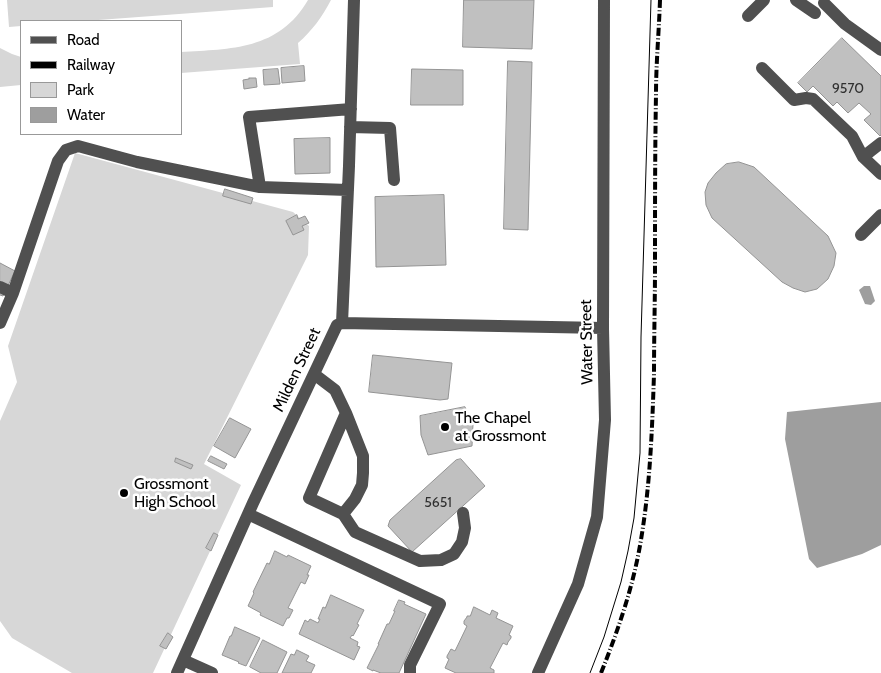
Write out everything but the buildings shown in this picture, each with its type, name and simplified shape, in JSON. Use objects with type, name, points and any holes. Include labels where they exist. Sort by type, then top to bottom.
[{"type":"street","points":[[342,322],[354,0]]},
{"type":"street","name":"Water Street","points":[[538,673],[578,584],[597,516],[605,420],[603,328],[604,0]]},
{"type":"street","points":[[748,16],[764,0]]},
{"type":"street","points":[[796,0],[814,13]]},
{"type":"street","points":[[824,3],[845,24],[881,50]]},
{"type":"street","points":[[762,68],[794,100],[813,99],[852,136],[863,157],[881,174]]},
{"type":"street","points":[[260,187],[249,117],[350,117],[390,128],[394,180]]},
{"type":"street","points":[[863,157],[881,143]]},
{"type":"street","points":[[0,323],[13,293],[58,161],[66,150],[78,146],[137,162],[260,187],[348,190]]},
{"type":"street","points":[[861,235],[881,215]]},
{"type":"street","points":[[0,287],[13,293]]},
{"type":"street","name":"Milden Street","points":[[177,673],[336,324],[342,322],[603,328]]},
{"type":"street","points":[[314,374],[335,390],[363,456],[362,485],[344,514]]},
{"type":"street","points":[[346,413],[309,498],[344,514],[355,532],[420,561],[441,560],[454,554],[462,542],[465,528],[463,513]]},
{"type":"street","points":[[248,514],[440,604],[410,665],[410,673]]},
{"type":"street","points":[[183,660],[212,673]]},
{"type":"green space","points":[[7,0],[273,0],[273,7],[98,20],[20,20],[20,26],[9,27]]},
{"type":"green space","points":[[308,0],[331,0],[308,34],[298,43],[300,64],[182,73],[182,52],[218,50],[252,44],[268,38],[283,29]]},
{"type":"green space","points":[[0,48],[20,57],[20,85],[0,87]]},
{"type":"green space","name":"Grossmont High School","points":[[75,153],[293,212],[309,226],[308,255],[204,464],[241,485],[153,673],[72,673],[12,638],[0,621],[0,421],[17,382],[8,346]]},
{"type":"water","points":[[864,286],[870,286],[875,301],[871,305],[865,304],[859,290]]},
{"type":"water","points":[[881,402],[881,545],[862,554],[817,568],[809,559],[785,439],[787,412]]},
{"type":"tram line","points":[[590,673],[604,637],[621,582],[634,518],[640,453],[641,337],[651,0]]},
{"type":"railway","points":[[601,673],[628,598],[643,529],[648,485],[654,374],[656,82],[660,0]]},
{"type":"place","name":"The Chapel at Grossmont","points":[[445,427]]},
{"type":"place","name":"Grossmont High School","points":[[124,493]]}]
